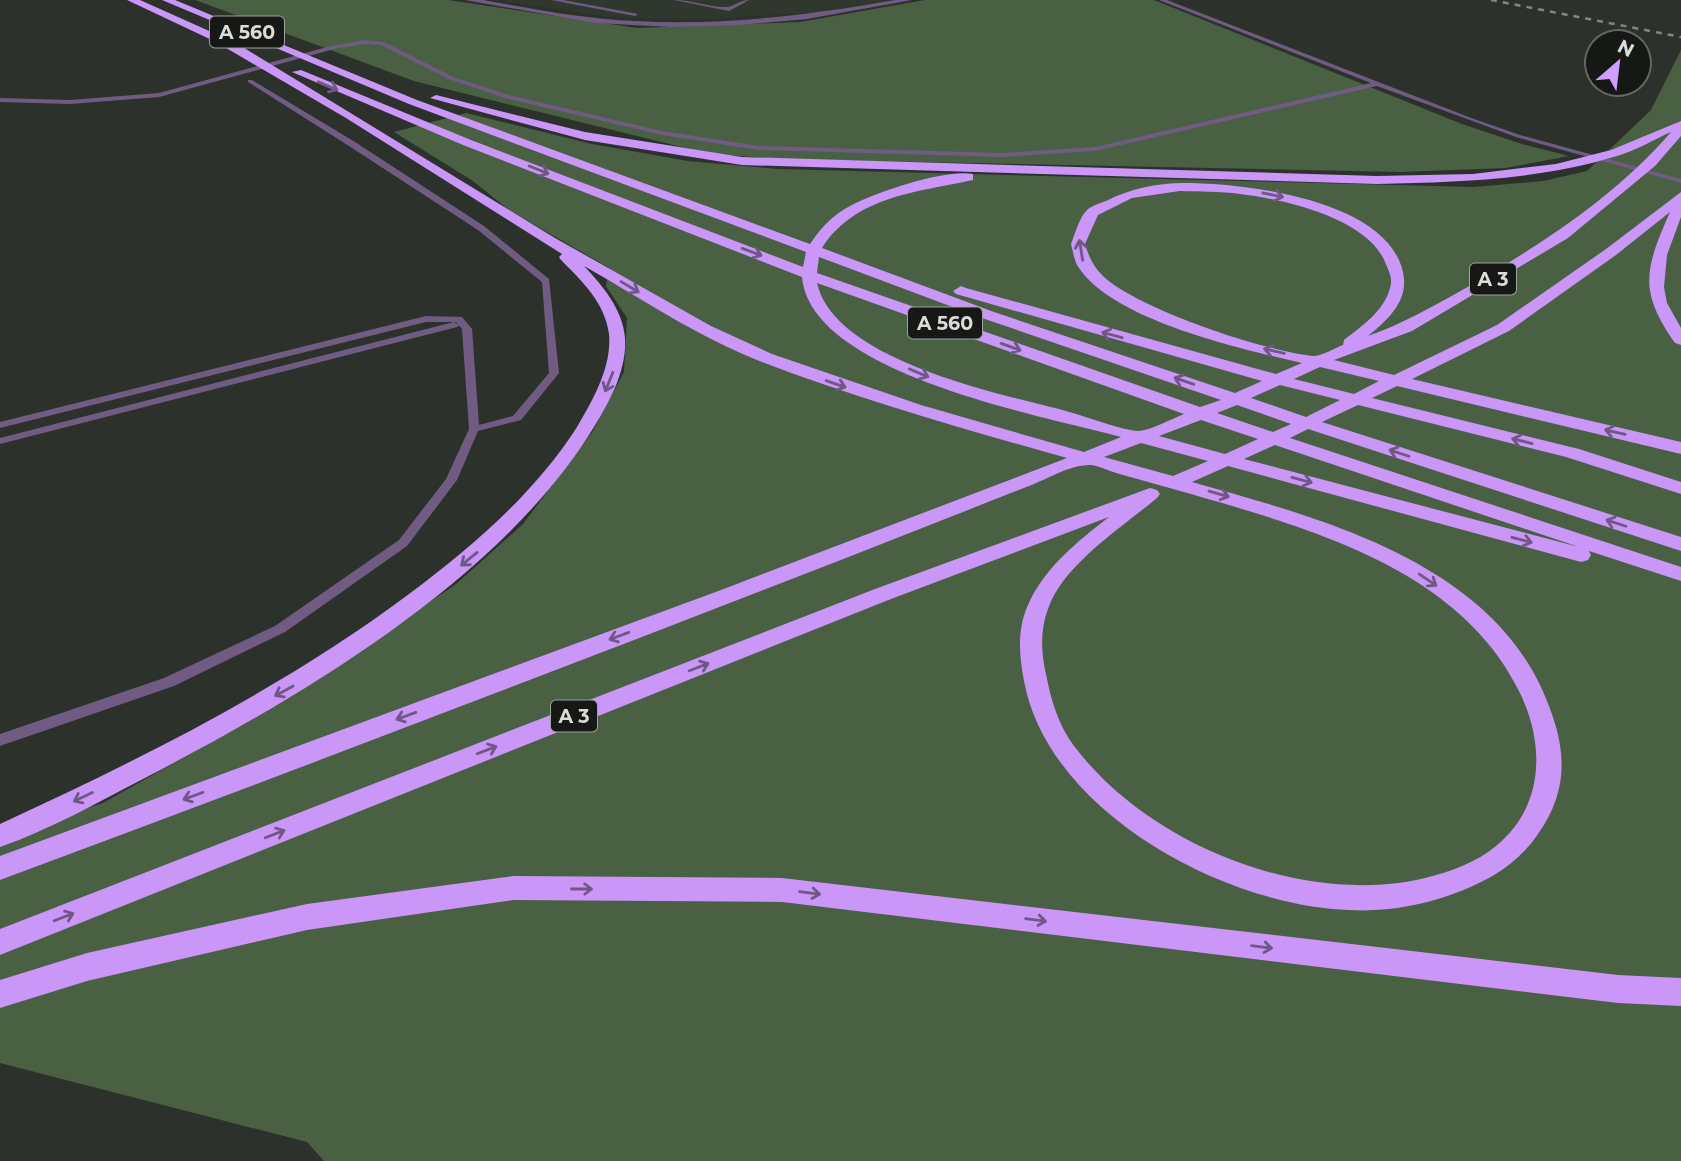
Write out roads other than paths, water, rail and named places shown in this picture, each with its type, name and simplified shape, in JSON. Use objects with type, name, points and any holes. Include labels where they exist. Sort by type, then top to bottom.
[{"type":"highway","name":"A 560","points":[[132,0],[388,111],[642,211],[970,332],[1346,464],[1681,574]]},
{"type":"highway","name":"A 560","points":[[167,0],[425,107],[764,232],[1139,366],[1681,544]]},
{"type":"highway","points":[[220,40],[351,116],[550,241],[693,323],[766,358],[915,409],[1303,520],[1355,540],[1411,569],[1458,601],[1498,638],[1528,681],[1547,727],[1550,774],[1537,818],[1506,855],[1458,882],[1433,888],[1396,896],[1326,896],[1254,881],[1185,853],[1126,815],[1079,771],[1048,725],[1032,679],[1030,636],[1041,598],[1064,567],[1150,494]]},
{"type":"highway","points":[[327,65],[585,136],[702,157],[784,164],[1086,169],[1410,180],[1502,176],[1581,163],[1615,153],[1681,125]]},
{"type":"highway","name":"A 3","points":[[0,868],[703,605],[1225,404],[1337,353],[1406,328],[1563,235],[1651,163],[1681,125]]},
{"type":"highway","points":[[1086,169],[994,174],[936,182],[893,193],[842,217],[831,226],[816,246],[808,268],[817,304],[837,328],[881,356],[962,389],[1681,583]]},
{"type":"highway","points":[[1337,353],[1382,315],[1390,304],[1399,277],[1395,262],[1383,247],[1365,230],[1342,217],[1310,204],[1272,194],[1202,186],[1167,188],[1115,200],[1098,209],[1079,232],[1078,248],[1083,263],[1098,279],[1122,297],[1153,313],[1261,348],[1681,448]]},
{"type":"highway","name":"A 3","points":[[0,942],[883,594],[1150,494],[1278,437],[1503,328],[1611,252],[1681,196]]},
{"type":"highway","points":[[1681,201],[1660,251],[1655,269],[1655,286],[1660,307],[1681,340]]},
{"type":"highway","points":[[764,232],[1091,330],[1246,372],[1572,453],[1681,488]]},
{"type":"highway","points":[[0,836],[181,749],[304,680],[389,622],[464,562],[538,493],[574,447],[602,398],[614,368],[617,336],[611,312],[599,292],[550,241]]},
{"type":"highway","points":[[0,994],[87,968],[307,917],[514,888],[782,890],[1618,989],[1681,992]]},
{"type":"street","points":[[468,0],[638,24],[735,22],[835,14],[908,0]]},
{"type":"lane","points":[[554,0],[635,14]]},
{"type":"lane","points":[[677,0],[730,9],[746,0]]},
{"type":"lane","points":[[1162,0],[1518,136],[1681,181]]},
{"type":"lane","points":[[730,9],[735,22]]},
{"type":"lane","points":[[0,100],[122,100],[184,89],[333,47],[364,42],[382,43],[477,88],[584,117],[662,133],[759,148],[1002,155],[1095,149],[1376,84]]},
{"type":"lane","points":[[250,81],[481,228],[546,281],[554,373],[517,418],[474,429]]},
{"type":"lane","points":[[0,425],[426,319],[459,318],[467,329],[474,429],[451,480],[403,543],[280,629],[169,682],[0,740]]},
{"type":"lane","points":[[0,441],[450,324],[467,329]]},
{"type":"railway","points":[[1491,0],[1681,37]]}]
